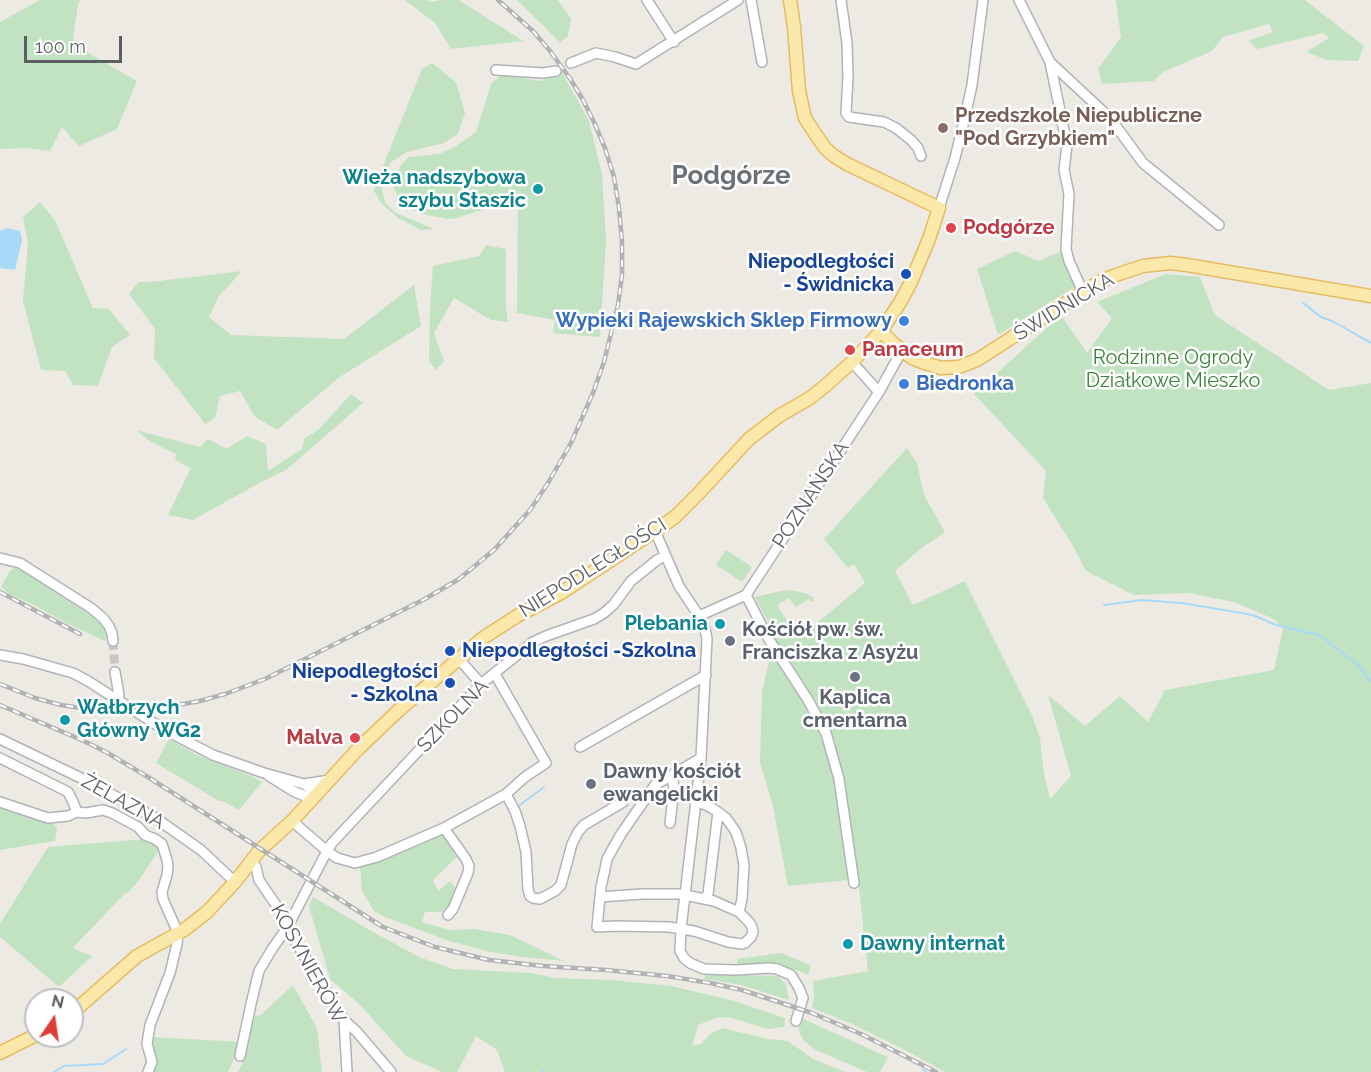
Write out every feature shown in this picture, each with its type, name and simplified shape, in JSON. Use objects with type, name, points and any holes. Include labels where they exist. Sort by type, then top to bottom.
[{"type":"main road","points":[[790,0],[799,91],[805,118],[825,148],[846,164],[939,208]]},
{"type":"main road","name":"NIEPODLEGŁOŚCI","points":[[84,1002],[137,956],[178,933],[207,912],[235,882],[259,851],[296,817],[380,728],[496,628],[561,593],[675,517],[749,440],[779,416],[810,398],[852,362],[881,331],[901,301],[929,238],[939,208]]},
{"type":"main road","name":"ŚWIDNICKA","points":[[881,331],[902,350],[922,362],[941,368],[959,367],[978,360],[1108,278],[1143,266],[1170,263],[1371,296]]},
{"type":"main road","points":[[0,1053],[24,1041]]},
{"type":"street","points":[[646,0],[674,42]]},
{"type":"street","points":[[571,63],[596,53],[636,64],[738,0]]},
{"type":"street","points":[[752,0],[762,62]]},
{"type":"street","points":[[841,0],[847,43],[846,113],[849,117],[884,122],[896,128],[918,148],[921,156]]},
{"type":"street","name":"NIEPODLEGŁOŚCI","points":[[939,208],[955,158],[972,84],[983,0]]},
{"type":"street","points":[[1019,0],[1050,62],[1067,145],[1064,170],[1069,194],[1066,249],[1083,292]]},
{"type":"street","points":[[1050,62],[1110,118],[1143,163],[1219,225]]},
{"type":"street","points":[[496,70],[543,74],[556,70]]},
{"type":"street","name":"POZNAŃSKA","points":[[746,595],[879,392],[902,350]]},
{"type":"street","points":[[852,362],[879,392]]},
{"type":"street","points":[[655,531],[680,586],[705,628],[707,639],[701,758],[680,951],[684,958],[704,969],[770,968],[790,975],[800,988],[802,998],[796,1021]]},
{"type":"street","name":"SZKOLNA","points":[[240,1056],[259,971],[287,928],[332,843],[481,684],[533,642],[604,613],[614,604],[631,581],[665,556]]},
{"type":"street","points":[[0,558],[20,563],[91,608],[109,626],[113,641]]},
{"type":"street","points":[[699,616],[746,595],[768,638],[808,700],[826,733],[839,778],[854,883]]},
{"type":"street","points":[[0,649],[22,659]]},
{"type":"street","points":[[0,655],[73,674],[88,681],[163,729],[213,755],[304,784],[330,780]]},
{"type":"street","points":[[459,659],[481,684]]},
{"type":"street","points":[[115,672],[118,701]]},
{"type":"street","points":[[292,791],[300,803],[296,817],[327,851],[337,858],[355,863],[377,857],[444,828],[506,794],[546,763],[495,674]]},
{"type":"street","points":[[580,747],[706,675]]},
{"type":"street","name":"ŻELAZNA","points":[[0,739],[83,779],[154,817],[201,850],[235,882]]},
{"type":"street","points":[[0,758],[68,792],[74,802],[76,812]]},
{"type":"street","points":[[600,897],[660,893],[714,901],[739,912],[749,922],[753,932],[751,937],[745,943],[728,942],[681,929],[651,926],[597,927],[600,897],[607,859],[621,834],[655,785],[701,758]]},
{"type":"street","points":[[264,773],[292,791],[315,797]]},
{"type":"street","points":[[670,823],[674,789],[672,775]]},
{"type":"street","points":[[304,784],[315,797]]},
{"type":"street","points":[[506,794],[520,826],[526,852],[530,896],[540,899],[561,885],[572,844],[578,832],[584,825],[623,802]]},
{"type":"street","name":"ŻELAZNA","points":[[0,802],[48,818],[68,816],[76,812],[103,810],[138,827],[145,835],[162,844],[168,866],[162,892],[163,898],[178,933]]},
{"type":"street","points":[[696,802],[718,812],[726,818],[736,832],[741,848],[744,878],[739,912]]},
{"type":"street","points":[[704,899],[708,894],[718,812]]},
{"type":"street","points":[[444,828],[466,859],[469,869],[453,909],[448,915]]},
{"type":"street","name":"KOSYNIERÓW","points":[[252,861],[287,928],[344,1020],[347,1072]]},
{"type":"street","points":[[148,1072],[152,1062],[147,1044],[150,1025],[170,973],[178,933]]},
{"type":"street","points":[[344,1020],[391,1072]]},
{"type":"green space","points":[[40,0],[81,0],[78,3],[73,39],[90,54],[137,81],[117,129],[79,146],[62,127],[50,151],[26,148],[0,149],[0,22]]},
{"type":"green space","points":[[405,0],[431,2],[459,0],[523,41],[451,49],[435,23]]},
{"type":"green space","points":[[517,0],[558,0],[571,19],[568,36],[560,42]]},
{"type":"green space","points":[[1116,0],[1305,0],[1364,46],[1358,61],[1327,60],[1306,52],[1329,38],[1323,33],[1257,49],[1248,41],[1273,32],[1269,24],[1223,37],[1212,51],[1163,72],[1154,81],[1102,84],[1098,69],[1121,37]]},
{"type":"green space","points":[[432,63],[456,82],[465,113],[458,134],[444,143],[407,152],[391,162],[381,185],[385,202],[394,212],[434,229],[421,230],[398,218],[381,203],[374,191],[422,69]]},
{"type":"green space","points":[[560,69],[589,121],[602,174],[606,241],[600,337],[553,333],[555,320],[517,313],[518,199],[448,219],[427,215],[403,206],[393,186],[401,165],[409,157],[439,154],[453,148],[476,132],[491,84],[501,75],[542,81]]},
{"type":"green space","points":[[40,202],[55,220],[93,308],[109,309],[130,335],[112,347],[98,386],[73,385],[65,371],[41,370],[23,301],[28,243],[23,217]]},
{"type":"green space","points":[[486,245],[506,249],[508,322],[491,320],[454,298],[434,333],[444,361],[436,370],[429,361],[433,266],[479,256]]},
{"type":"green space","points":[[1015,251],[1039,261],[1062,251],[1076,286],[998,335],[977,269]]},
{"type":"green space","points":[[242,271],[219,296],[209,317],[231,335],[344,339],[414,285],[421,326],[338,378],[277,430],[254,416],[240,391],[220,396],[215,418],[205,424],[154,358],[155,329],[129,294],[139,282]]},
{"type":"green space","name":"Rodzinne Ogrody Działkowe Mieszko","points":[[1166,274],[1200,277],[1215,315],[1329,390],[1371,383],[1371,1072],[945,1072],[852,1024],[812,1008],[813,981],[868,971],[845,782],[828,723],[819,732],[835,781],[849,880],[788,886],[773,806],[760,763],[762,692],[774,638],[799,638],[865,583],[854,564],[848,568],[824,539],[907,448],[917,463],[924,495],[945,532],[895,571],[913,605],[965,581],[1032,715],[1040,738],[1044,774],[1050,799],[1071,776],[1048,695],[1085,726],[1120,696],[1148,722],[1165,690],[1274,670],[1283,629],[1274,619],[1234,602],[1188,593],[1134,595],[1086,571],[1043,498],[1046,471],[974,394],[1061,315],[1087,353],[1112,318],[1097,302]]},
{"type":"green space","points":[[351,394],[363,403],[286,470],[193,520],[168,515],[191,468],[175,460],[176,454],[151,442],[136,430],[200,447],[208,439],[227,449],[247,436],[266,444],[268,471],[302,449],[304,439],[318,430]]},
{"type":"green space","points":[[726,550],[752,567],[742,582],[716,565]]},
{"type":"green space","points":[[15,567],[93,617],[109,634],[105,641],[9,594],[1,587],[10,571]]},
{"type":"green space","points":[[790,590],[808,594],[814,598],[814,601],[809,599],[796,607],[789,598],[777,605],[789,624],[773,634],[768,623],[764,624],[768,622],[755,597]]},
{"type":"green space","points":[[169,739],[197,755],[262,782],[239,810],[219,801],[156,763]]},
{"type":"green space","points":[[0,806],[52,822],[57,828],[55,841],[0,850]]},
{"type":"green space","points":[[442,832],[451,842],[449,844],[457,857],[433,880],[438,891],[450,881],[458,890],[452,906],[442,912],[425,912],[422,922],[450,930],[474,929],[510,935],[564,961],[491,952],[449,941],[374,911],[362,891],[360,867]]},
{"type":"green space","points":[[147,839],[159,847],[159,850],[128,893],[124,894],[73,948],[92,956],[59,987],[0,937],[0,924],[48,847]]},
{"type":"green space","points":[[313,897],[419,957],[453,969],[531,973],[556,978],[611,980],[671,986],[731,1000],[785,1018],[784,1027],[768,1029],[728,1017],[716,1018],[698,1025],[692,1046],[701,1044],[710,1034],[723,1028],[768,1039],[788,1041],[813,1059],[845,1072],[505,1072],[497,1050],[476,1036],[457,1072],[442,1072],[406,1056],[360,1005],[330,979],[309,906]]},
{"type":"green space","points":[[781,953],[810,965],[809,975],[776,965],[737,965],[737,959]]},
{"type":"green space","points":[[706,974],[778,976],[786,984],[789,1000],[741,985],[704,979]]},
{"type":"green space","points":[[293,985],[317,1028],[322,1072],[238,1072],[255,1016],[261,1015]]},
{"type":"green space","points":[[801,1018],[888,1057],[880,1072],[867,1072],[816,1050],[805,1042],[800,1034]]},
{"type":"green space","points":[[152,1037],[242,1042],[228,1072],[154,1072]]},
{"type":"water","points":[[7,228],[20,231],[22,240],[15,270],[0,268],[0,231]]},
{"type":"waterway","points":[[1303,303],[1321,317],[1371,343]]},
{"type":"waterway","points":[[1104,605],[1141,600],[1182,603],[1253,615],[1276,625],[1319,635],[1358,665],[1371,681]]},
{"type":"waterway","points":[[516,808],[544,787]]},
{"type":"waterway","points":[[54,1072],[64,1066],[103,1064],[126,1049]]},
{"type":"tunnel","points":[[556,71],[571,63]]},
{"type":"tunnel","points":[[113,641],[115,672]]},
{"type":"railway","points":[[0,684],[35,698],[88,709],[144,709],[172,706],[225,694],[265,679],[423,600],[459,579],[494,550],[530,510],[571,443],[604,362],[618,305],[622,275],[622,241],[614,177],[605,148],[583,100],[550,51],[533,31],[498,0]]},
{"type":"railway","points":[[0,592],[80,634]]},
{"type":"railway","points":[[0,705],[106,752],[383,927],[435,947],[489,960],[667,976],[742,990],[812,1013],[861,1034],[936,1072]]},
{"type":"place","name":"Przedszkole Niepubliczne \"Pod Grzybkiem\"","points":[[943,128]]},
{"type":"place","name":"Wieża nadszybowa szybu Staszic","points":[[538,189]]},
{"type":"place","name":"Podgórze","points":[[951,228]]},
{"type":"place","name":"Niepodległości - Świdnicka","points":[[906,274]]},
{"type":"place","name":"Wypieki Rajewskich Sklep Firmowy","points":[[904,321]]},
{"type":"place","name":"Panaceum","points":[[850,350]]},
{"type":"place","name":"Biedronka","points":[[904,384]]},
{"type":"place","name":"Plebania","points":[[720,624]]},
{"type":"place","name":"Kościół pw. św. Franciszka z Asyżu","points":[[730,641]]},
{"type":"place","name":"Niepodległości -Szkolna","points":[[450,651]]},
{"type":"place","name":"Kaplica cmentarna","points":[[855,677]]},
{"type":"place","name":"Niepodległości - Szkolna","points":[[450,683]]},
{"type":"place","name":"Wałbrzych Główny WG2","points":[[65,720]]},
{"type":"place","name":"Malva","points":[[355,738]]},
{"type":"place","name":"Dawny kościół ewangelicki","points":[[591,784]]},
{"type":"place","name":"Dawny internat","points":[[848,944]]},
{"type":"district","name":"Podgórze","points":[[731,176]]}]
